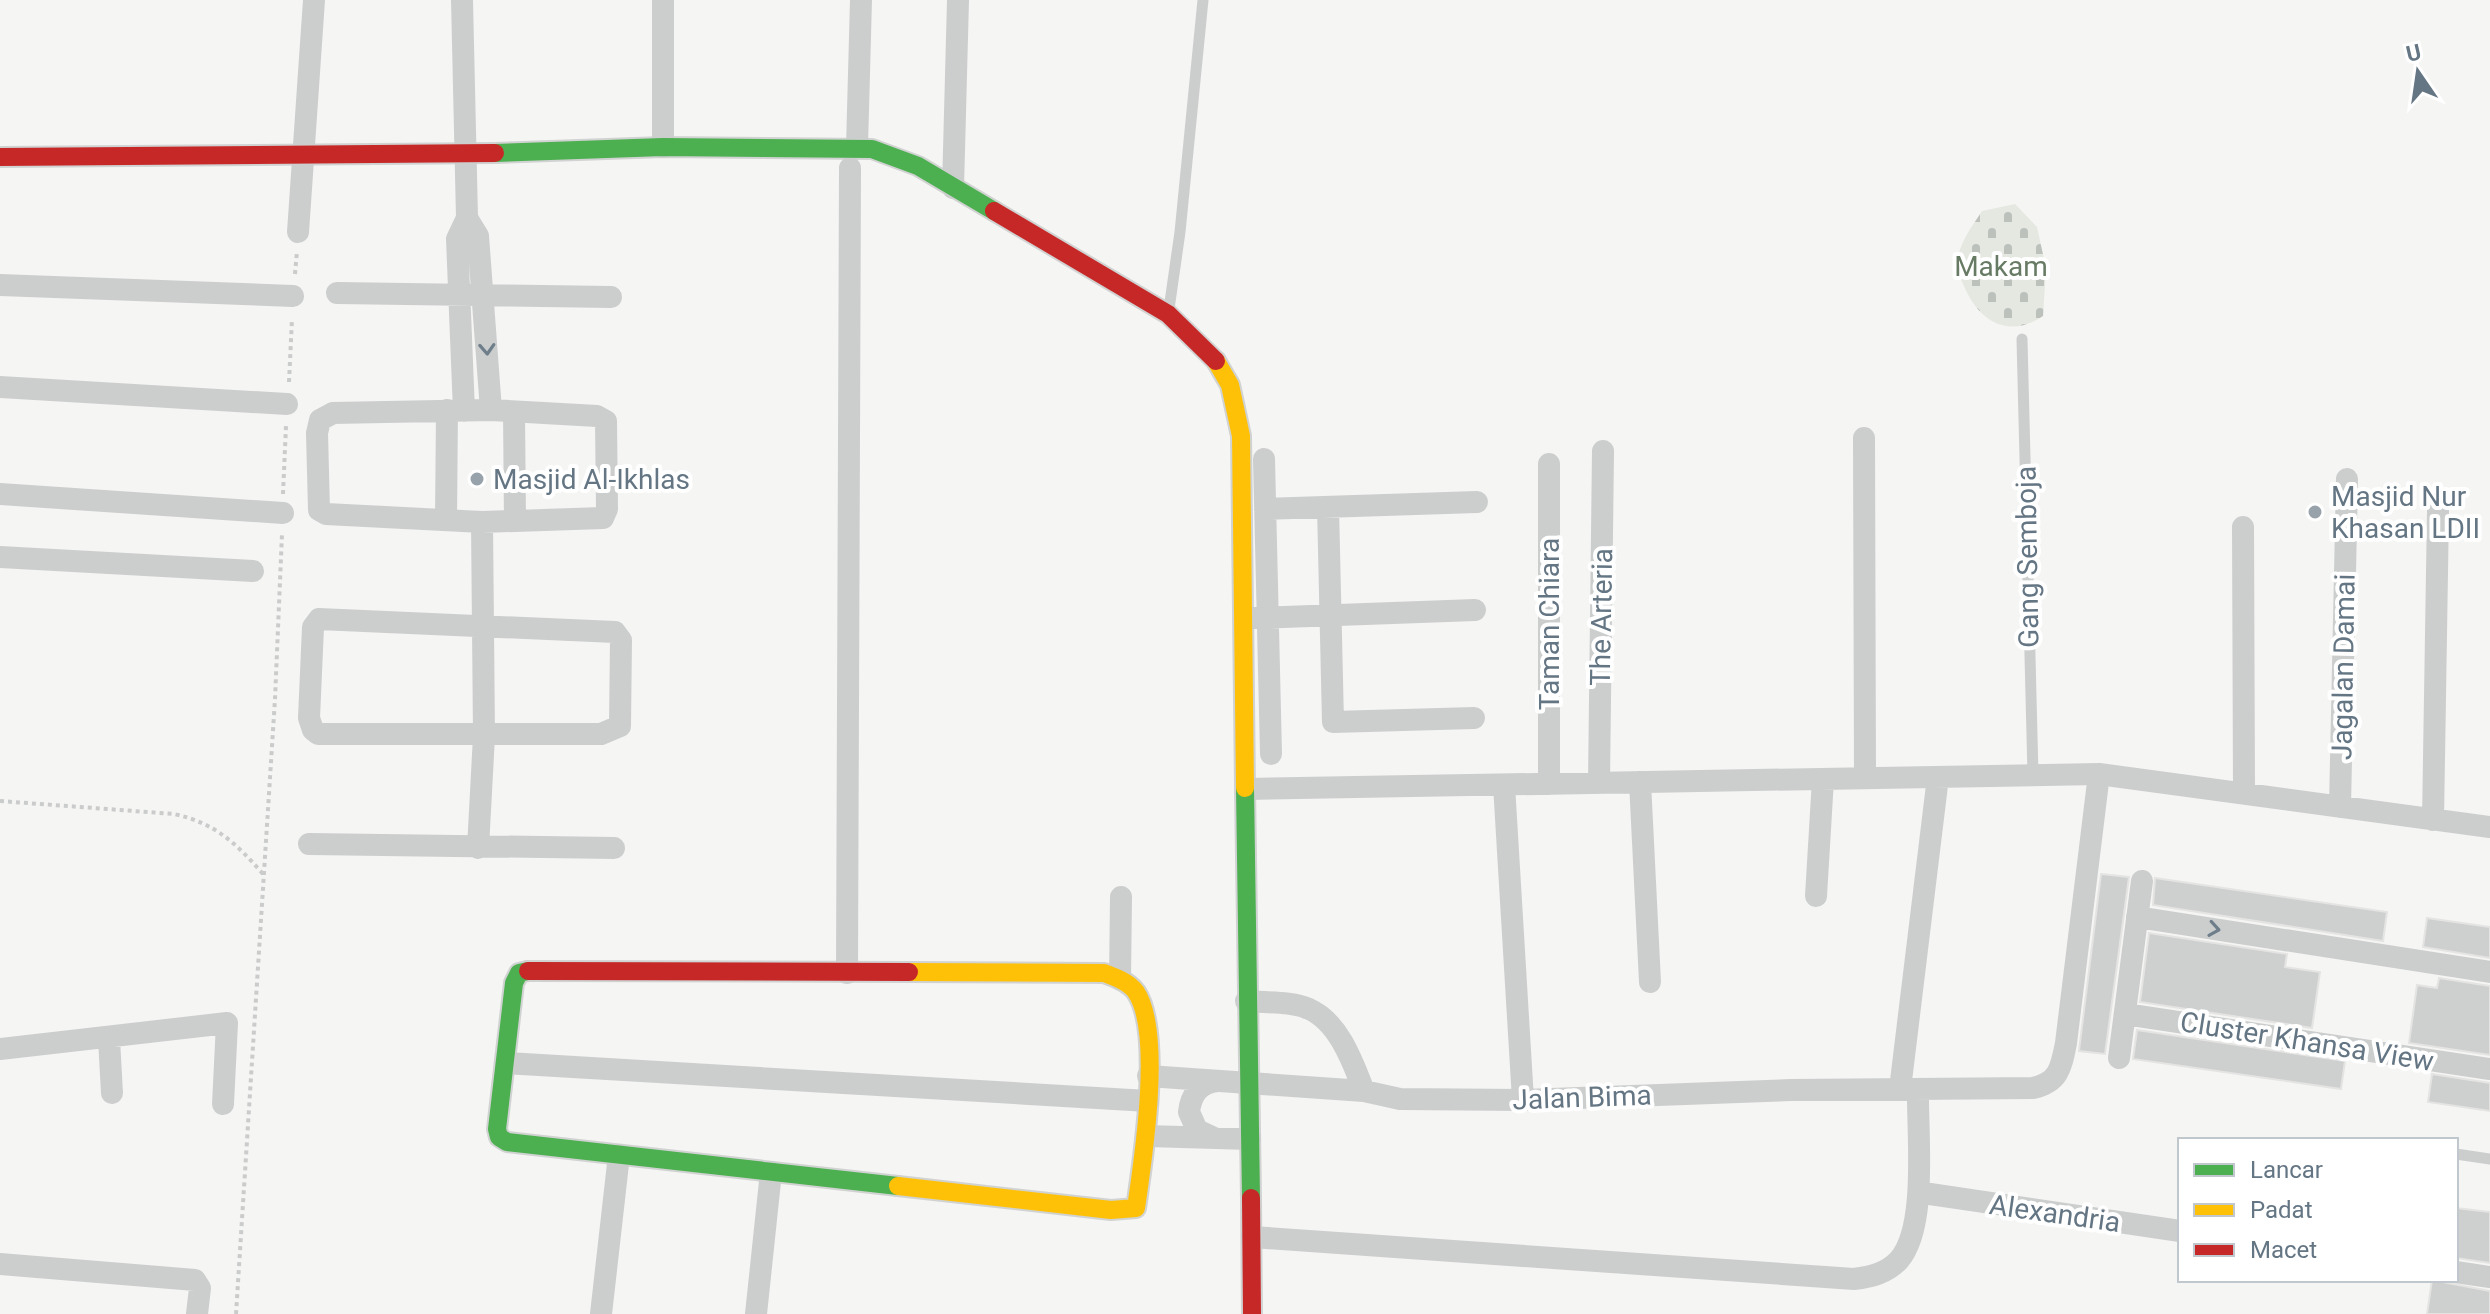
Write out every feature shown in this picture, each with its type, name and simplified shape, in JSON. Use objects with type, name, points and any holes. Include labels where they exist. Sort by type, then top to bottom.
[{"type":"street","points":[[298,232],[314,0]]},
{"type":"street","points":[[446,520],[461,294],[457,239],[467,218],[462,0]]},
{"type":"street","points":[[663,0],[663,147]]},
{"type":"street","points":[[847,973],[854,158],[861,0]]},
{"type":"street","points":[[953,188],[958,0]]},
{"type":"street","points":[[0,157],[464,154],[663,147],[854,158],[918,166],[1168,314],[1215,359],[1230,385],[1237,411],[1248,789],[1246,1001],[1252,1314]]},
{"type":"street","points":[[467,218],[478,236],[491,410]]},
{"type":"street","points":[[0,285],[293,296]]},
{"type":"street","points":[[337,293],[611,297]]},
{"type":"street","points":[[0,387],[287,404]]},
{"type":"street","points":[[491,410],[597,416],[606,421],[609,432],[607,509],[603,518],[482,522],[326,514],[319,510],[317,433],[320,420],[333,413],[491,410]]},
{"type":"street","points":[[514,412],[515,521]]},
{"type":"street","points":[[1864,438],[1865,778]]},
{"type":"street","name":"The Arteria","points":[[1599,783],[1603,451]]},
{"type":"street","points":[[1264,459],[1271,754]]},
{"type":"street","name":"Taman Chiara","points":[[1549,464],[1549,784]]},
{"type":"street","name":"Jagalan Damai","points":[[2340,807],[2347,479]]},
{"type":"street","points":[[0,494],[283,513]]},
{"type":"street","points":[[1265,509],[1477,502]]},
{"type":"street","points":[[1328,507],[1333,722],[1474,718]]},
{"type":"street","points":[[2433,820],[2438,511]]},
{"type":"street","points":[[478,848],[484,736],[482,522]]},
{"type":"street","points":[[2243,527],[2244,793]]},
{"type":"street","points":[[0,557],[253,571]]},
{"type":"street","points":[[1244,619],[1475,610]]},
{"type":"street","points":[[319,619],[483,624],[615,632],[621,640],[622,718],[620,726],[614,731],[484,736],[318,734],[309,718],[313,627],[319,619]]},
{"type":"street","points":[[1248,789],[2099,774],[2490,827]]},
{"type":"street","name":"Jalan Bima","points":[[1248,1083],[1364,1091],[1400,1099],[1523,1100],[1791,1090],[2033,1088],[2049,1084],[2059,1074],[2066,1043],[2099,774]]},
{"type":"street","points":[[1252,1237],[1839,1279],[1873,1276],[1899,1259],[1909,1243],[1917,1190],[1909,1089],[1938,777]]},
{"type":"street","points":[[1816,896],[1823,779]]},
{"type":"street","points":[[1640,782],[1650,982]]},
{"type":"street","points":[[1504,785],[1523,1100]]},
{"type":"street","points":[[309,844],[614,848]]},
{"type":"street","points":[[2119,1058],[2142,881]]},
{"type":"street","points":[[1120,979],[1121,897]]},
{"type":"street","points":[[2137,917],[2490,972]]},
{"type":"street","points":[[519,973],[847,973],[1104,973],[1120,979],[1136,992],[1144,1010],[1148,1076],[1147,1136],[1136,1208],[1111,1210],[507,1142],[499,1137],[514,983],[519,973]]},
{"type":"street","points":[[1246,1001],[1307,1008],[1325,1019],[1354,1065],[1364,1091]]},
{"type":"street","name":"Cluster Khansa View","points":[[2125,1014],[2490,1069]]},
{"type":"street","points":[[0,1049],[109,1039],[227,1023],[223,1104]]},
{"type":"street","points":[[109,1039],[112,1093]]},
{"type":"street","points":[[506,1063],[1148,1101]]},
{"type":"street","points":[[1148,1076],[1248,1083]]},
{"type":"street","points":[[1215,1138],[1197,1130],[1191,1122],[1190,1102],[1201,1086],[1221,1081]]},
{"type":"street","points":[[1147,1136],[1250,1139]]},
{"type":"street","points":[[601,1314],[619,1155]]},
{"type":"street","points":[[756,1314],[771,1172]]},
{"type":"street","name":"Alexandria","points":[[1930,1194],[2178,1231]]},
{"type":"street","points":[[0,1264],[195,1280],[200,1288],[197,1314]]},
{"type":"street","points":[[2458,1272],[2490,1277]]},
{"type":"lane","points":[[1168,314],[1180,232],[1203,0]]},
{"type":"lane","name":"Gang Semboja","points":[[2022,339],[2033,775]]},
{"type":"lane","points":[[2458,1154],[2490,1159]]},
{"type":"path","points":[[236,1314],[245,1133],[256,1010],[275,699],[287,404],[298,232]]},
{"type":"path","points":[[0,801],[195,818],[231,838],[263,874]]},
{"type":"green space","name":"Makam","points":[[2015,204],[2037,227],[2046,268],[2043,316],[2030,323],[2007,326],[1987,317],[1970,299],[1959,275],[1957,261],[1965,238],[1982,211]]},
{"type":"building","points":[[2101,874],[2129,877],[2105,1054],[2079,1051]]},
{"type":"building","points":[[2155,878],[2387,912],[2383,941],[2153,905]]},
{"type":"building","points":[[2427,918],[2490,927],[2490,958],[2423,947]]},
{"type":"building","points":[[2149,933],[2287,954],[2285,967],[2320,972],[2312,1028],[2140,1002]]},
{"type":"building","points":[[2439,978],[2490,986],[2490,1055],[2409,1043],[2417,985],[2437,988]]},
{"type":"building","points":[[2137,1030],[2345,1061],[2341,1089],[2133,1059]]},
{"type":"building","points":[[2432,1074],[2490,1083],[2490,1111],[2428,1102]]},
{"type":"building","points":[[2458,1208],[2490,1212],[2490,1263],[2458,1258]]},
{"type":"building","points":[[2432,1282],[2490,1291],[2490,1314],[2427,1314]]},
{"type":"traffic: fast","points":[[495,153],[663,147],[872,149],[918,166],[994,211]]},
{"type":"traffic: fast","points":[[1245,788],[1251,1198]]},
{"type":"traffic: fast","points":[[528,971],[519,973],[514,983],[497,1129],[499,1137],[507,1142],[898,1186]]},
{"type":"traffic: slow","points":[[1216,361],[1230,385],[1241,436],[1245,788]]},
{"type":"traffic: slow","points":[[898,1186],[1111,1210],[1136,1208],[1149,1097],[1150,1065],[1144,1011],[1136,992],[1122,980],[1104,973],[909,972]]},
{"type":"traffic: jam","points":[[0,157],[495,153]]},
{"type":"traffic: jam","points":[[994,211],[1168,314],[1216,361]]},
{"type":"traffic: jam","points":[[528,971],[909,972]]},
{"type":"traffic: jam","points":[[1251,1198],[1252,1314]]},
{"type":"place","name":"Masjid Al-Ikhlas","points":[[477,479]]},
{"type":"place","name":"Masjid Nur Khasan LDII","points":[[2315,512]]}]
